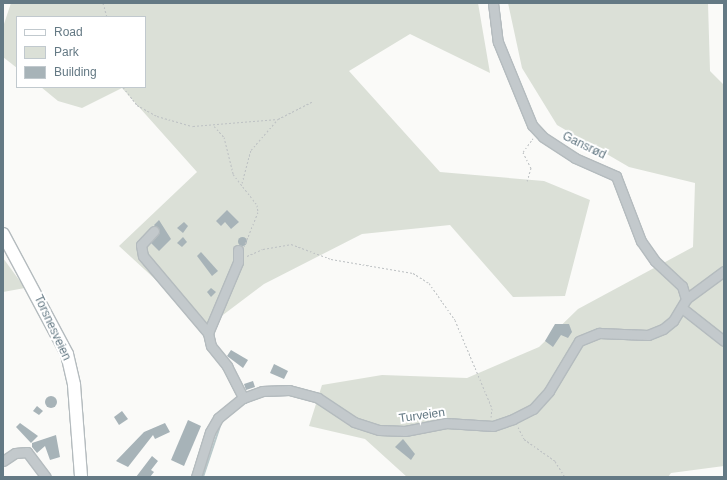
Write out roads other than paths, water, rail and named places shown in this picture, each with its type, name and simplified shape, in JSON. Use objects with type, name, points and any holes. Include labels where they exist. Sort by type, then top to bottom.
[{"type":"main road","name":"Torsnesveien","points":[[3,234],[67,354],[74,384],[81,477]]},
{"type":"street","name":"Gansrød","points":[[492,3],[498,42],[527,118],[538,133],[575,158],[616,176],[624,188],[641,241],[655,260],[682,286],[684,303]]},
{"type":"street","points":[[154,231],[141,245],[143,256],[208,334],[211,346],[227,366],[243,398]]},
{"type":"street","points":[[208,334],[238,262],[238,250]]},
{"type":"street","name":"Turveien","points":[[196,477],[210,432],[218,418],[243,398],[262,391],[289,390],[318,398],[354,422],[379,430],[405,431],[446,423],[493,426],[514,419],[533,409],[549,392],[579,341],[599,333],[648,335],[663,329],[684,303],[724,271]]},
{"type":"street","points":[[684,303],[724,341]]},
{"type":"street","points":[[3,461],[15,453],[27,452],[46,477]]},
{"type":"waterway","points":[[203,477],[221,423]]}]
